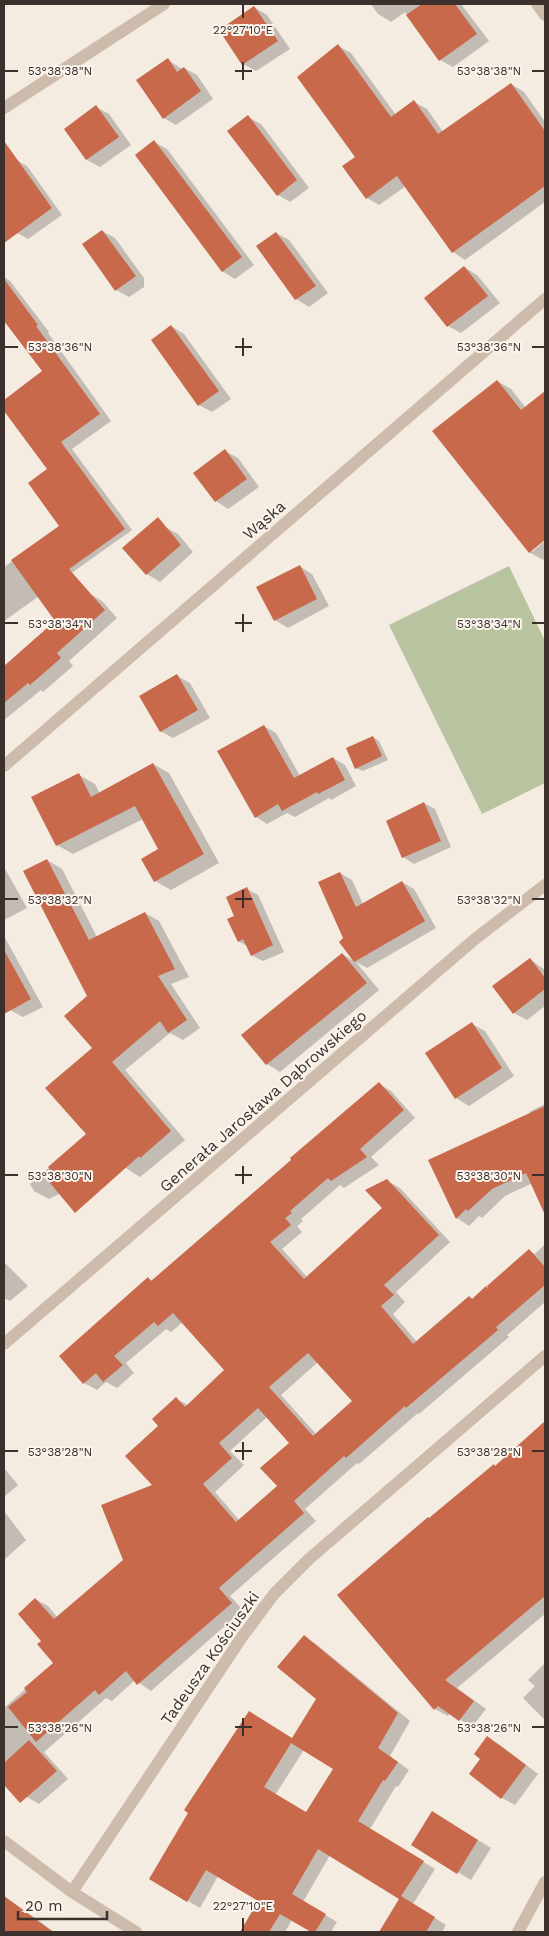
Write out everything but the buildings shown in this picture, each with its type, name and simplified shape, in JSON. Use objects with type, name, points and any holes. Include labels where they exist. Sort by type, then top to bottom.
[{"type":"street","points":[[4,108],[164,4]]},
{"type":"street","points":[[537,4],[545,15]]},
{"type":"street","name":"Wąska","points":[[4,766],[545,299]]},
{"type":"street","name":"Generała Jarosława Dąbrowskiego","points":[[4,1344],[417,991],[475,939],[545,885]]},
{"type":"street","name":"Tadeusza Kościuszki","points":[[72,1892],[242,1637],[274,1594],[309,1559],[545,1356]]},
{"type":"street","points":[[4,1841],[72,1892],[136,1932]]},
{"type":"street","points":[[518,1932],[545,1882]]},
{"type":"green space","points":[[509,566],[545,641],[545,783],[482,814],[389,625]]}]
